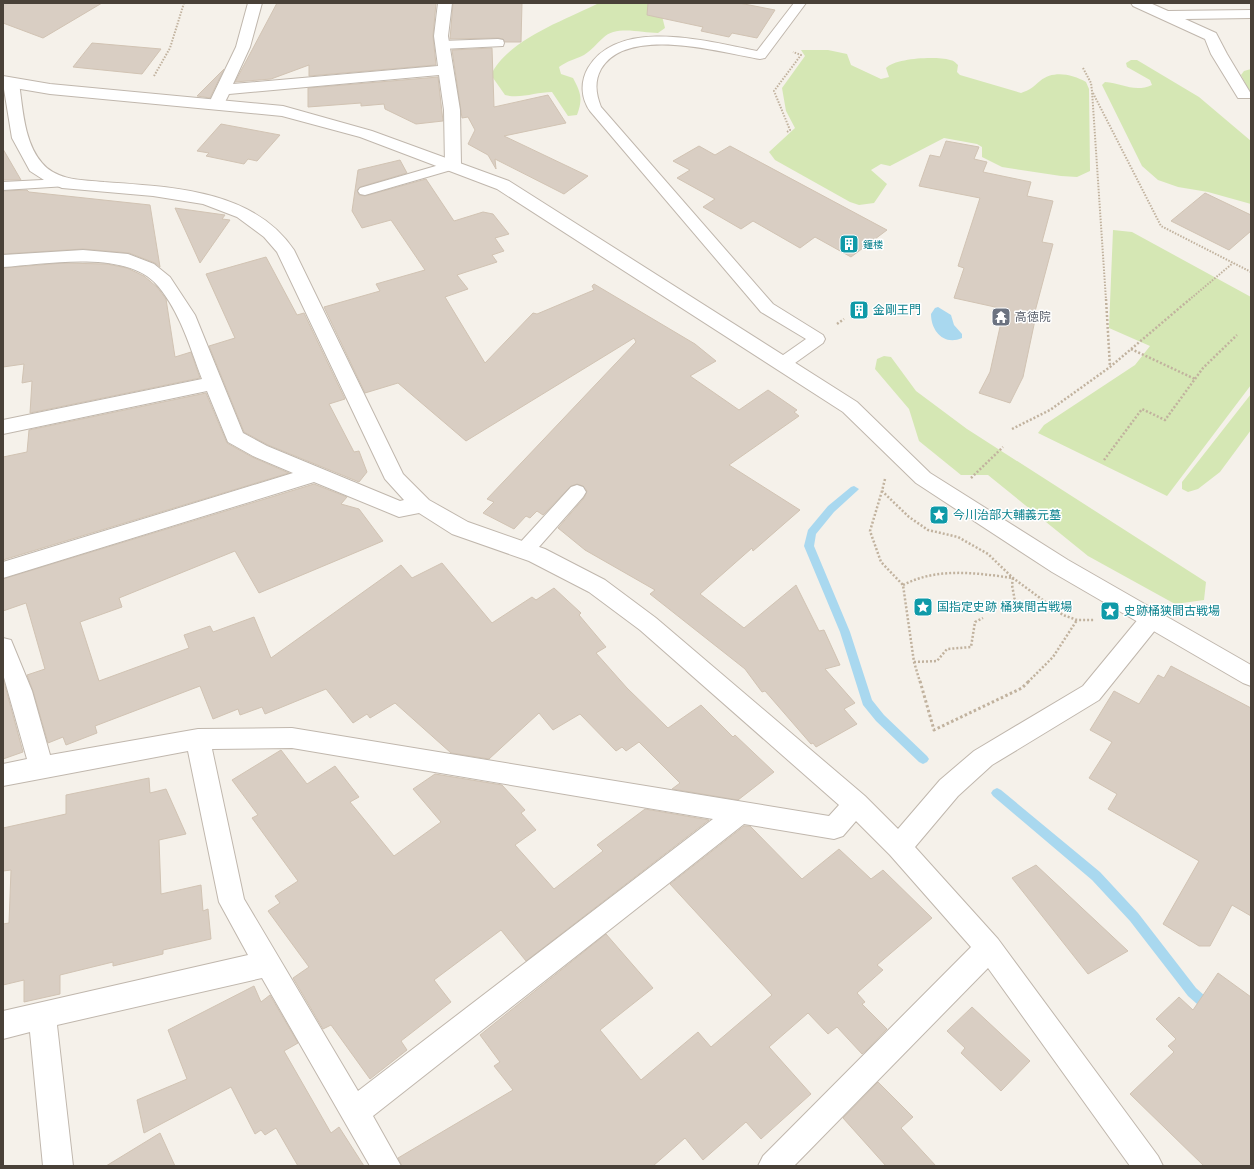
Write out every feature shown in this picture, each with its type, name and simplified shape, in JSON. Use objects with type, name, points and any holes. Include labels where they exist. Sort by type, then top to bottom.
[{"type":"street","points":[[219,97],[244,47],[254,3]]},
{"type":"street","points":[[445,3],[441,36],[452,110],[453,165]]},
{"type":"street","points":[[1138,3],[1211,36],[1219,54],[1244,96]]},
{"type":"street","points":[[1166,15],[1251,14]]},
{"type":"street","points":[[446,70],[219,97],[142,97],[50,89],[7,82],[20,138],[36,167],[62,183],[153,191],[206,199],[243,213],[270,233],[285,250],[395,479],[422,505],[460,528],[537,555],[597,586],[648,624],[856,804],[899,847],[989,948],[1148,1166]]},
{"type":"street","points":[[219,97],[282,111],[366,134],[453,165],[503,185],[850,407],[923,478],[1060,566],[1251,676]]},
{"type":"street","points":[[3,261],[83,256],[128,260],[148,268],[164,281],[186,315],[235,436],[260,451],[400,508],[422,505]]},
{"type":"street","points":[[3,427],[214,383]]},
{"type":"street","points":[[3,570],[314,474]]},
{"type":"street","points":[[899,847],[949,788],[982,758],[1091,693],[1152,618]]},
{"type":"street","points":[[3,647],[9,659],[24,704],[41,767]]},
{"type":"street","points":[[3,775],[198,739],[292,738],[834,828],[856,804]]},
{"type":"street","points":[[198,739],[232,902],[386,1166]]},
{"type":"street","points":[[355,1112],[742,812]]},
{"type":"street","points":[[774,1166],[989,948]]},
{"type":"street","points":[[3,1025],[267,964]]},
{"type":"street","points":[[42,1016],[58,1166]]},
{"type":"lane","points":[[782,364],[817,339],[767,308],[595,108],[589,91],[593,68],[604,56],[617,48],[633,43],[651,41],[690,41],[760,55],[800,3]]},
{"type":"lane","points":[[442,45],[498,43]]},
{"type":"lane","points":[[365,191],[453,165]]},
{"type":"lane","points":[[3,186],[62,183]]},
{"type":"lane","points":[[524,551],[577,492]]},
{"type":"path","points":[[142,97],[170,48],[184,3]]},
{"type":"path","points":[[770,41],[801,56],[774,91],[790,130],[787,132]]},
{"type":"path","points":[[1083,68],[1091,83],[1092,91],[1110,367]]},
{"type":"path","points":[[1092,91],[1161,226],[1251,272]]},
{"type":"path","points":[[1012,429],[1050,410],[1110,367],[1233,263]]},
{"type":"path","points":[[1104,460],[1142,410],[1165,420],[1203,368],[1237,335]]},
{"type":"path","points":[[1131,349],[1195,380]]},
{"type":"path","points":[[970,479],[1003,447]]},
{"type":"path","points":[[887,472],[870,531],[881,562],[903,585],[914,662],[934,730],[1022,688],[1053,657],[1077,620]]},
{"type":"path","points":[[882,491],[909,517],[928,530],[958,537],[988,554],[1013,578],[1062,615],[1077,620],[1099,620]]},
{"type":"path","points":[[903,585],[913,578],[961,572],[1013,578]]},
{"type":"path","points":[[1010,611],[1016,607],[1012,585],[1013,578]]},
{"type":"path","points":[[914,662],[937,661],[947,649],[971,647],[975,622],[983,618]]},
{"type":"green space","points":[[599,3],[680,3],[661,12],[665,28],[658,33],[622,31],[608,34],[584,55],[559,67],[561,74],[573,78],[578,88],[580,105],[577,115],[568,116],[552,92],[523,96],[505,95],[491,75],[510,51],[538,32]]},
{"type":"green space","points":[[801,50],[828,50],[847,54],[851,65],[881,79],[889,77],[886,68],[898,62],[936,58],[952,60],[958,65],[957,72],[960,75],[1021,93],[1051,75],[1063,74],[1081,79],[1086,82],[1089,89],[1090,171],[1077,177],[1002,167],[982,157],[982,147],[977,144],[944,138],[890,166],[881,164],[871,170],[887,184],[874,203],[859,205],[850,202],[775,160],[769,152],[795,128],[786,111],[782,88],[805,56]]},
{"type":"green space","points":[[1131,60],[1137,60],[1199,97],[1251,141],[1251,204],[1208,192],[1178,187],[1158,180],[1142,166],[1102,85],[1105,82],[1139,88],[1152,85],[1150,80],[1127,67],[1126,63]]},
{"type":"green space","points":[[1251,69],[1251,94],[1241,75],[1244,71]]},
{"type":"green space","points":[[1113,230],[1132,232],[1251,297],[1251,385],[1167,496],[1038,433],[1044,425],[1135,365],[1150,346],[1109,328]]},
{"type":"green space","points":[[884,356],[891,357],[916,391],[967,429],[1206,582],[1204,600],[1175,604],[1088,556],[988,475],[961,475],[919,441],[909,409],[875,369],[877,359]]},
{"type":"green space","points":[[1251,394],[1251,430],[1220,472],[1198,489],[1188,492],[1182,489],[1182,482]]},
{"type":"water","points":[[938,307],[951,315],[954,325],[962,334],[962,338],[950,340],[944,338],[936,331],[933,326],[931,314],[935,308]]},
{"type":"building","points":[[3,3],[102,3],[43,38],[3,23]]},
{"type":"building","points":[[277,3],[436,3],[433,36],[436,65],[309,76],[309,65],[271,79],[235,82]]},
{"type":"building","points":[[453,3],[522,3],[521,42],[505,42],[503,39],[498,38],[450,39]]},
{"type":"building","points":[[648,3],[739,3],[775,10],[757,38],[732,33],[729,37],[701,31],[703,27],[647,15]]},
{"type":"building","points":[[92,43],[161,49],[142,74],[73,67]]},
{"type":"building","points":[[492,48],[494,107],[548,95],[566,123],[504,136],[588,176],[564,194],[495,159],[496,169],[488,155],[468,144],[475,130],[468,117],[462,118],[452,50]]},
{"type":"building","points":[[224,69],[210,98],[197,96]]},
{"type":"building","points":[[438,77],[443,121],[416,124],[385,109],[384,104],[361,106],[361,103],[308,107],[308,88]]},
{"type":"building","points":[[221,124],[280,135],[257,161],[248,159],[244,164],[206,156],[209,153],[197,151]]},
{"type":"building","points":[[946,141],[979,147],[974,159],[987,162],[983,172],[1031,182],[1027,196],[1053,201],[1042,242],[1053,244],[1033,319],[1035,320],[1023,377],[1010,403],[979,393],[990,372],[1004,309],[954,298],[964,268],[958,266],[980,198],[919,186],[930,155],[940,157]]},
{"type":"building","points":[[699,146],[715,155],[730,146],[887,230],[851,257],[815,237],[800,248],[753,221],[741,229],[703,207],[715,199],[677,178],[690,170],[673,161]]},
{"type":"building","points":[[3,149],[21,180],[3,180]]},
{"type":"building","points":[[400,160],[407,173],[360,187],[357,190],[359,195],[365,196],[426,179],[454,221],[483,212],[493,214],[509,234],[495,238],[504,251],[492,255],[497,262],[457,275],[468,289],[445,297],[485,363],[533,313],[537,314],[594,290],[592,286],[594,284],[695,344],[716,361],[690,376],[739,410],[768,390],[797,410],[794,412],[799,416],[729,465],[800,510],[753,551],[752,548],[700,594],[744,628],[796,585],[819,631],[824,630],[840,665],[825,669],[855,703],[844,709],[857,724],[816,747],[813,743],[811,744],[765,691],[762,692],[745,669],[650,594],[655,590],[585,550],[558,528],[584,498],[587,491],[583,486],[577,484],[571,486],[543,515],[537,511],[530,518],[526,516],[514,529],[483,513],[494,502],[487,499],[636,342],[634,338],[466,441],[398,383],[365,393],[324,307],[380,291],[376,284],[425,270],[391,220],[362,228],[352,211],[358,170]]},
{"type":"building","points":[[27,190],[29,192],[150,205],[160,267],[155,263],[129,253],[83,249],[3,254],[3,191]]},
{"type":"building","points":[[1205,193],[1251,215],[1251,231],[1229,250],[1171,221]]},
{"type":"building","points":[[175,208],[225,215],[222,219],[230,220],[200,263]]},
{"type":"building","points":[[266,257],[297,315],[304,313],[345,399],[329,404],[354,452],[359,451],[367,472],[359,482],[268,445],[244,432],[209,346],[235,338],[206,274]]},
{"type":"building","points":[[63,263],[107,264],[127,268],[144,276],[157,287],[166,299],[175,357],[191,352],[200,378],[30,413],[32,381],[22,383],[24,364],[3,367],[3,268]]},
{"type":"building","points":[[206,393],[227,443],[252,457],[289,473],[3,560],[3,457],[27,452],[29,430]]},
{"type":"building","points":[[314,484],[347,497],[341,504],[359,509],[383,541],[259,593],[235,551],[119,598],[122,607],[80,622],[99,681],[189,648],[184,635],[210,626],[213,632],[254,617],[271,658],[401,565],[412,578],[442,563],[492,623],[532,597],[536,600],[554,588],[581,613],[579,615],[606,647],[596,653],[627,688],[668,728],[701,705],[733,737],[735,735],[774,772],[738,800],[672,789],[680,783],[639,742],[626,751],[622,747],[616,751],[580,714],[553,730],[539,713],[489,759],[451,753],[395,703],[370,718],[367,714],[353,723],[326,689],[265,714],[262,707],[240,715],[238,709],[213,719],[200,686],[95,726],[97,733],[66,745],[63,737],[48,743],[27,675],[45,669],[26,603],[3,611],[3,579]]},
{"type":"building","points":[[1171,666],[1251,708],[1251,916],[1232,905],[1210,946],[1199,946],[1163,924],[1199,861],[1108,809],[1117,794],[1089,778],[1112,742],[1090,730],[1114,691],[1139,704],[1158,675],[1164,678]]},
{"type":"building","points":[[4,682],[23,752],[3,759],[3,683]]},
{"type":"building","points":[[281,750],[307,784],[335,766],[359,797],[350,802],[394,856],[441,822],[413,789],[435,774],[502,785],[525,810],[521,813],[536,830],[515,845],[554,889],[603,851],[597,845],[645,809],[709,820],[526,961],[501,930],[434,980],[451,1002],[401,1041],[407,1050],[370,1079],[331,1025],[323,1029],[293,978],[309,967],[268,911],[280,903],[275,896],[298,881],[252,818],[258,815],[232,780]]},
{"type":"building","points":[[149,778],[150,793],[166,789],[186,834],[159,840],[161,894],[201,885],[203,911],[208,909],[211,939],[163,950],[163,954],[113,966],[113,962],[60,975],[60,994],[24,1002],[24,980],[3,985],[3,924],[9,923],[11,870],[3,871],[3,828],[66,814],[66,795]]},
{"type":"building","points":[[744,826],[750,826],[802,879],[839,849],[871,879],[883,870],[932,918],[877,965],[883,970],[857,993],[865,1002],[862,1004],[887,1029],[867,1050],[862,1054],[837,1027],[828,1034],[808,1013],[769,1047],[811,1094],[761,1139],[746,1122],[703,1160],[685,1138],[653,1166],[402,1166],[398,1158],[513,1090],[494,1066],[500,1062],[480,1035],[606,934],[653,988],[600,1030],[641,1080],[698,1032],[711,1047],[772,995],[670,884]]},
{"type":"building","points":[[1036,865],[1128,951],[1088,974],[1012,878]]},
{"type":"building","points":[[1218,973],[1251,997],[1251,1166],[1204,1166],[1130,1094],[1174,1052],[1168,1046],[1176,1039],[1156,1019],[1179,997],[1193,1010]]},
{"type":"building","points":[[254,986],[261,1002],[270,995],[298,1043],[284,1051],[331,1133],[339,1127],[364,1166],[298,1166],[276,1128],[265,1135],[261,1130],[255,1134],[231,1087],[144,1133],[137,1100],[187,1079],[168,1030]]},
{"type":"building","points":[[972,1007],[1030,1061],[1001,1091],[961,1053],[965,1048],[947,1031]]},
{"type":"building","points":[[878,1082],[913,1117],[901,1128],[936,1166],[886,1166],[843,1118]]},
{"type":"building","points":[[160,1133],[175,1166],[106,1166]]},
{"type":"waterway","points":[[854,489],[831,509],[811,533],[809,546],[845,632],[867,702],[880,718],[923,759]]},
{"type":"waterway","points":[[997,793],[1096,876],[1134,917],[1192,992],[1210,1008]]},
{"type":"place","name":"鐘楼","points":[[849,244]]},
{"type":"place","name":"金剛王門","points":[[859,310]]},
{"type":"place","name":"高徳院","points":[[1001,317]]},
{"type":"place","name":"今川治部大輔義元墓","points":[[939,515]]},
{"type":"place","name":"国指定史跡 桶狭間古戦場","points":[[923,607]]},
{"type":"place","name":"史跡桶狭間古戦場","points":[[1110,611]]}]
